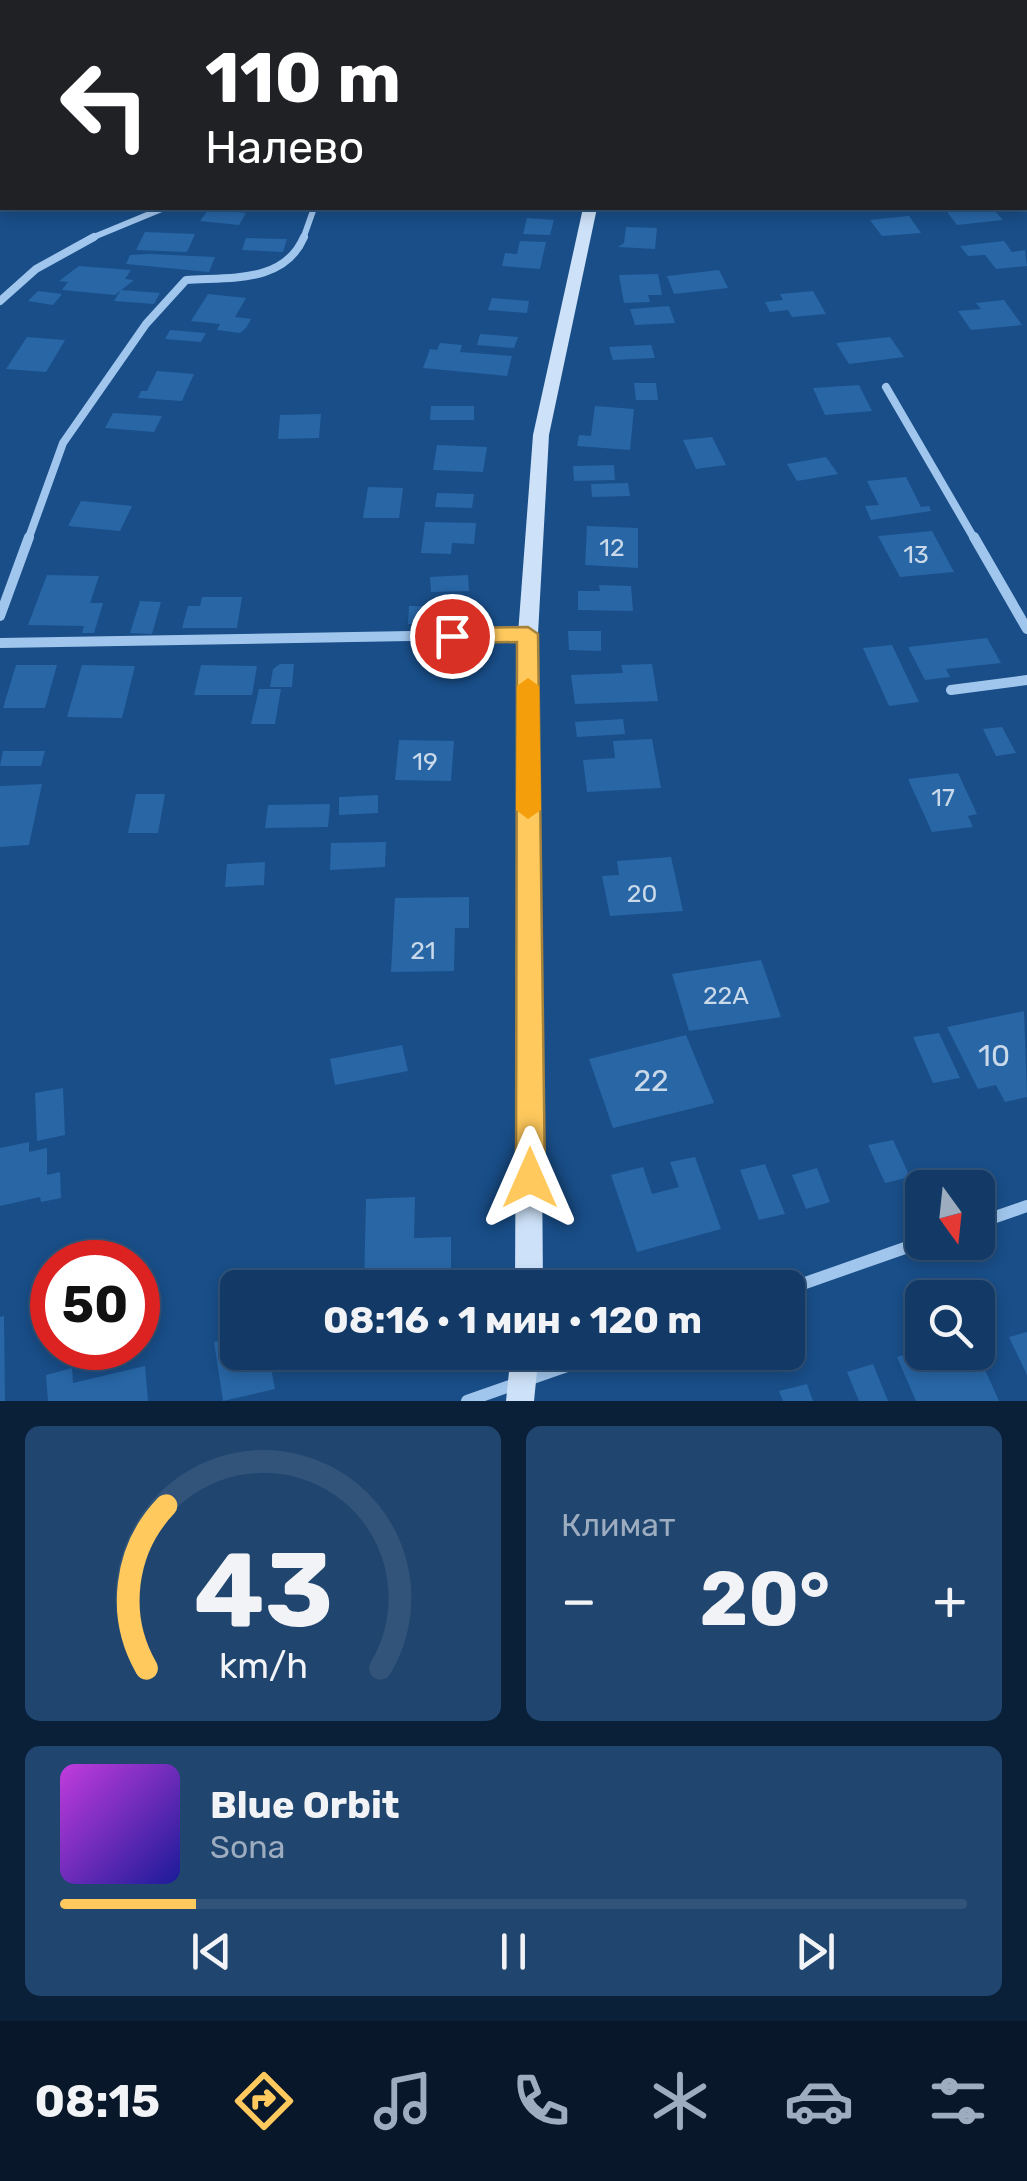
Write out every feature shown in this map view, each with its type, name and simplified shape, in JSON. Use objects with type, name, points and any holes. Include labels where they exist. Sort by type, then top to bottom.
[{"type":"main road","points":[[529,1270],[528,634],[541,434],[590,210]]},
{"type":"street","points":[[0,301],[20,280],[75,243],[159,210]]},
{"type":"street","points":[[1,609],[63,443],[146,324],[186,280],[266,271],[284,264],[296,253],[313,210]]},
{"type":"street","points":[[886,387],[1027,629]]},
{"type":"street","points":[[0,643],[528,634]]},
{"type":"street","points":[[951,690],[1027,680]]},
{"type":"street","points":[[995,1217],[1027,1206]]},
{"type":"street","points":[[805,1284],[905,1248]]},
{"type":"street","points":[[467,1401],[521,1392],[568,1370]]},
{"type":"building","points":[[208,210],[246,213],[239,225],[200,221]]},
{"type":"building","points":[[946,210],[994,210],[1003,220],[957,225]]},
{"type":"building","points":[[909,216],[921,233],[882,236],[870,220]]},
{"type":"building","points":[[527,218],[554,220],[550,235],[523,234]]},
{"type":"building","points":[[626,227],[657,228],[655,249],[618,247],[624,243]]},
{"type":"building","points":[[145,232],[195,234],[187,252],[136,250]]},
{"type":"building","points":[[246,238],[287,239],[283,252],[242,250]]},
{"type":"building","points":[[520,241],[546,242],[540,269],[502,266],[505,253],[517,254]]},
{"type":"building","points":[[1004,241],[1012,252],[1025,250],[1027,266],[996,269],[985,255],[968,256],[960,246]]},
{"type":"building","points":[[130,255],[215,257],[209,272],[126,264]]},
{"type":"building","points":[[79,266],[131,270],[125,279],[134,280],[115,295],[62,290],[68,282],[59,281]]},
{"type":"building","points":[[719,270],[728,288],[674,294],[667,276]]},
{"type":"building","points":[[658,274],[662,295],[648,295],[650,302],[624,303],[619,275]]},
{"type":"building","points":[[121,290],[160,293],[154,304],[114,301]]},
{"type":"building","points":[[38,291],[62,294],[53,305],[28,301]]},
{"type":"building","points":[[813,291],[826,314],[792,317],[788,310],[770,312],[765,302],[783,300],[780,294]]},
{"type":"building","points":[[208,294],[246,298],[235,317],[251,319],[246,328],[240,333],[217,330],[220,324],[191,321]]},
{"type":"building","points":[[492,298],[529,301],[527,313],[488,310]]},
{"type":"building","points":[[1004,300],[1022,325],[971,330],[958,311],[981,309],[976,303]]},
{"type":"building","points":[[669,306],[675,323],[635,325],[630,309]]},
{"type":"building","points":[[170,330],[206,333],[201,342],[165,339]]},
{"type":"building","points":[[480,334],[518,337],[514,348],[477,345]]},
{"type":"building","points":[[27,337],[65,340],[46,372],[6,369]]},
{"type":"building","points":[[890,337],[904,357],[849,364],[836,343]]},
{"type":"building","points":[[440,343],[462,345],[460,352],[512,356],[507,376],[423,368],[430,349],[437,350]]},
{"type":"building","points":[[651,345],[655,358],[613,360],[609,347]]},
{"type":"building","points":[[157,371],[194,374],[182,401],[138,398],[141,391],[147,391]]},
{"type":"building","points":[[634,383],[656,383],[658,400],[636,400]]},
{"type":"building","points":[[859,385],[872,411],[825,415],[813,388]]},
{"type":"building","points":[[431,406],[474,406],[474,420],[430,420]]},
{"type":"building","points":[[595,406],[634,409],[630,450],[577,446],[579,435],[591,436]]},
{"type":"building","points":[[113,413],[162,416],[154,432],[105,428]]},
{"type":"building","points":[[321,414],[319,438],[278,439],[280,415]]},
{"type":"building","points":[[712,437],[726,465],[696,469],[683,440]]},
{"type":"building","points":[[437,445],[487,447],[483,472],[433,470]]},
{"type":"building","points":[[826,457],[838,474],[797,481],[787,464]]},
{"type":"building","points":[[614,465],[615,480],[574,481],[573,466]]},
{"type":"building","points":[[906,477],[921,507],[929,506],[931,511],[871,520],[865,506],[879,505],[867,481]]},
{"type":"building","points":[[628,483],[630,496],[592,497],[591,484]]},
{"type":"building","points":[[368,487],[403,488],[399,518],[363,518]]},
{"type":"building","points":[[437,493],[474,494],[472,508],[435,507]]},
{"type":"building","points":[[81,501],[132,506],[120,531],[68,526]]},
{"type":"building","points":[[425,522],[476,523],[474,544],[452,543],[451,554],[421,553]]},
{"type":"building","points":[[587,526],[638,528],[638,568],[585,565]]},
{"type":"building","points":[[932,531],[954,572],[900,577],[878,536]]},
{"type":"building","points":[[47,575],[99,576],[90,603],[103,603],[94,633],[82,633],[84,626],[28,625]]},
{"type":"building","points":[[468,575],[469,591],[431,592],[430,577]]},
{"type":"building","points":[[599,585],[631,586],[633,611],[578,610],[578,591],[600,591]]},
{"type":"building","points":[[202,597],[242,597],[237,628],[182,628],[188,606],[200,606]]},
{"type":"building","points":[[140,601],[161,602],[152,634],[130,633]]},
{"type":"building","points":[[409,606],[459,607],[458,624],[408,624]]},
{"type":"building","points":[[568,631],[601,631],[601,651],[569,650]]},
{"type":"building","points":[[987,638],[1001,663],[946,669],[950,677],[925,680],[908,647]]},
{"type":"building","points":[[892,645],[919,702],[889,706],[863,648]]},
{"type":"building","points":[[280,664],[294,664],[292,687],[270,687],[273,669]]},
{"type":"building","points":[[652,664],[658,701],[575,704],[571,675],[623,673],[621,665]]},
{"type":"building","points":[[16,665],[57,665],[45,708],[3,708]]},
{"type":"building","points":[[82,665],[135,666],[122,718],[67,717]]},
{"type":"building","points":[[201,665],[257,666],[252,695],[194,695]]},
{"type":"building","points":[[259,689],[281,689],[275,724],[251,724]]},
{"type":"building","points":[[623,719],[625,734],[577,737],[575,722]]},
{"type":"building","points":[[1002,727],[1016,753],[996,756],[983,729]]},
{"type":"building","points":[[652,739],[661,788],[587,792],[583,760],[615,758],[613,741]]},
{"type":"building","points":[[399,740],[454,741],[451,781],[395,780]]},
{"type":"building","points":[[3,751],[45,751],[41,766],[0,766]]},
{"type":"building","points":[[958,773],[977,814],[968,816],[973,827],[932,832],[908,779]]},
{"type":"building","points":[[42,784],[29,845],[0,847],[0,786]]},
{"type":"building","points":[[136,794],[165,794],[158,833],[128,833]]},
{"type":"building","points":[[378,795],[378,813],[339,815],[339,797]]},
{"type":"building","points":[[330,804],[328,827],[265,828],[268,805]]},
{"type":"building","points":[[386,842],[385,867],[330,870],[331,843]]},
{"type":"building","points":[[671,857],[683,911],[610,916],[602,876],[619,875],[617,861]]},
{"type":"building","points":[[265,862],[264,885],[225,887],[227,864]]},
{"type":"building","points":[[469,897],[469,928],[455,928],[454,971],[391,972],[395,898]]},
{"type":"building","points":[[761,960],[781,1017],[689,1031],[672,974]]},
{"type":"building","points":[[1024,1011],[1027,1097],[1005,1102],[996,1085],[978,1089],[947,1027]]},
{"type":"building","points":[[939,1033],[960,1078],[933,1083],[913,1037]]},
{"type":"building","points":[[686,1035],[714,1103],[613,1128],[589,1059]]},
{"type":"building","points":[[402,1045],[408,1071],[335,1085],[330,1059]]},
{"type":"building","points":[[63,1088],[65,1135],[37,1141],[35,1093]]},
{"type":"building","points":[[893,1140],[907,1170],[905,1178],[885,1183],[868,1145]]},
{"type":"building","points":[[29,1142],[29,1152],[47,1148],[47,1175],[60,1172],[61,1198],[41,1202],[40,1197],[0,1206],[0,1148]]},
{"type":"building","points":[[695,1157],[721,1229],[637,1252],[611,1175],[643,1167],[652,1194],[679,1187],[670,1162]]},
{"type":"building","points":[[765,1164],[785,1214],[759,1220],[740,1170]]},
{"type":"building","points":[[817,1168],[830,1202],[806,1209],[792,1175]]},
{"type":"building","points":[[415,1197],[414,1238],[451,1237],[451,1270],[364,1270],[366,1199]]},
{"type":"building","points":[[4,1316],[5,1401],[0,1401],[0,1317]]},
{"type":"building","points":[[1027,1332],[1027,1375],[1009,1337]]},
{"type":"building","points":[[220,1340],[220,1370],[271,1370],[275,1389],[223,1401],[214,1342]]},
{"type":"building","points":[[905,1355],[905,1370],[985,1370],[999,1401],[916,1401],[897,1357]]},
{"type":"building","points":[[873,1364],[888,1401],[859,1401],[847,1372]]},
{"type":"building","points":[[72,1370],[73,1383],[128,1370],[145,1370],[148,1401],[48,1401],[46,1375]]},
{"type":"building","points":[[807,1384],[813,1401],[783,1401],[779,1391]]},
{"type":"slow traffic","points":[[528,686],[528,810]]},
{"type":"route","points":[[452,636],[528,634],[530,1178]]}]
